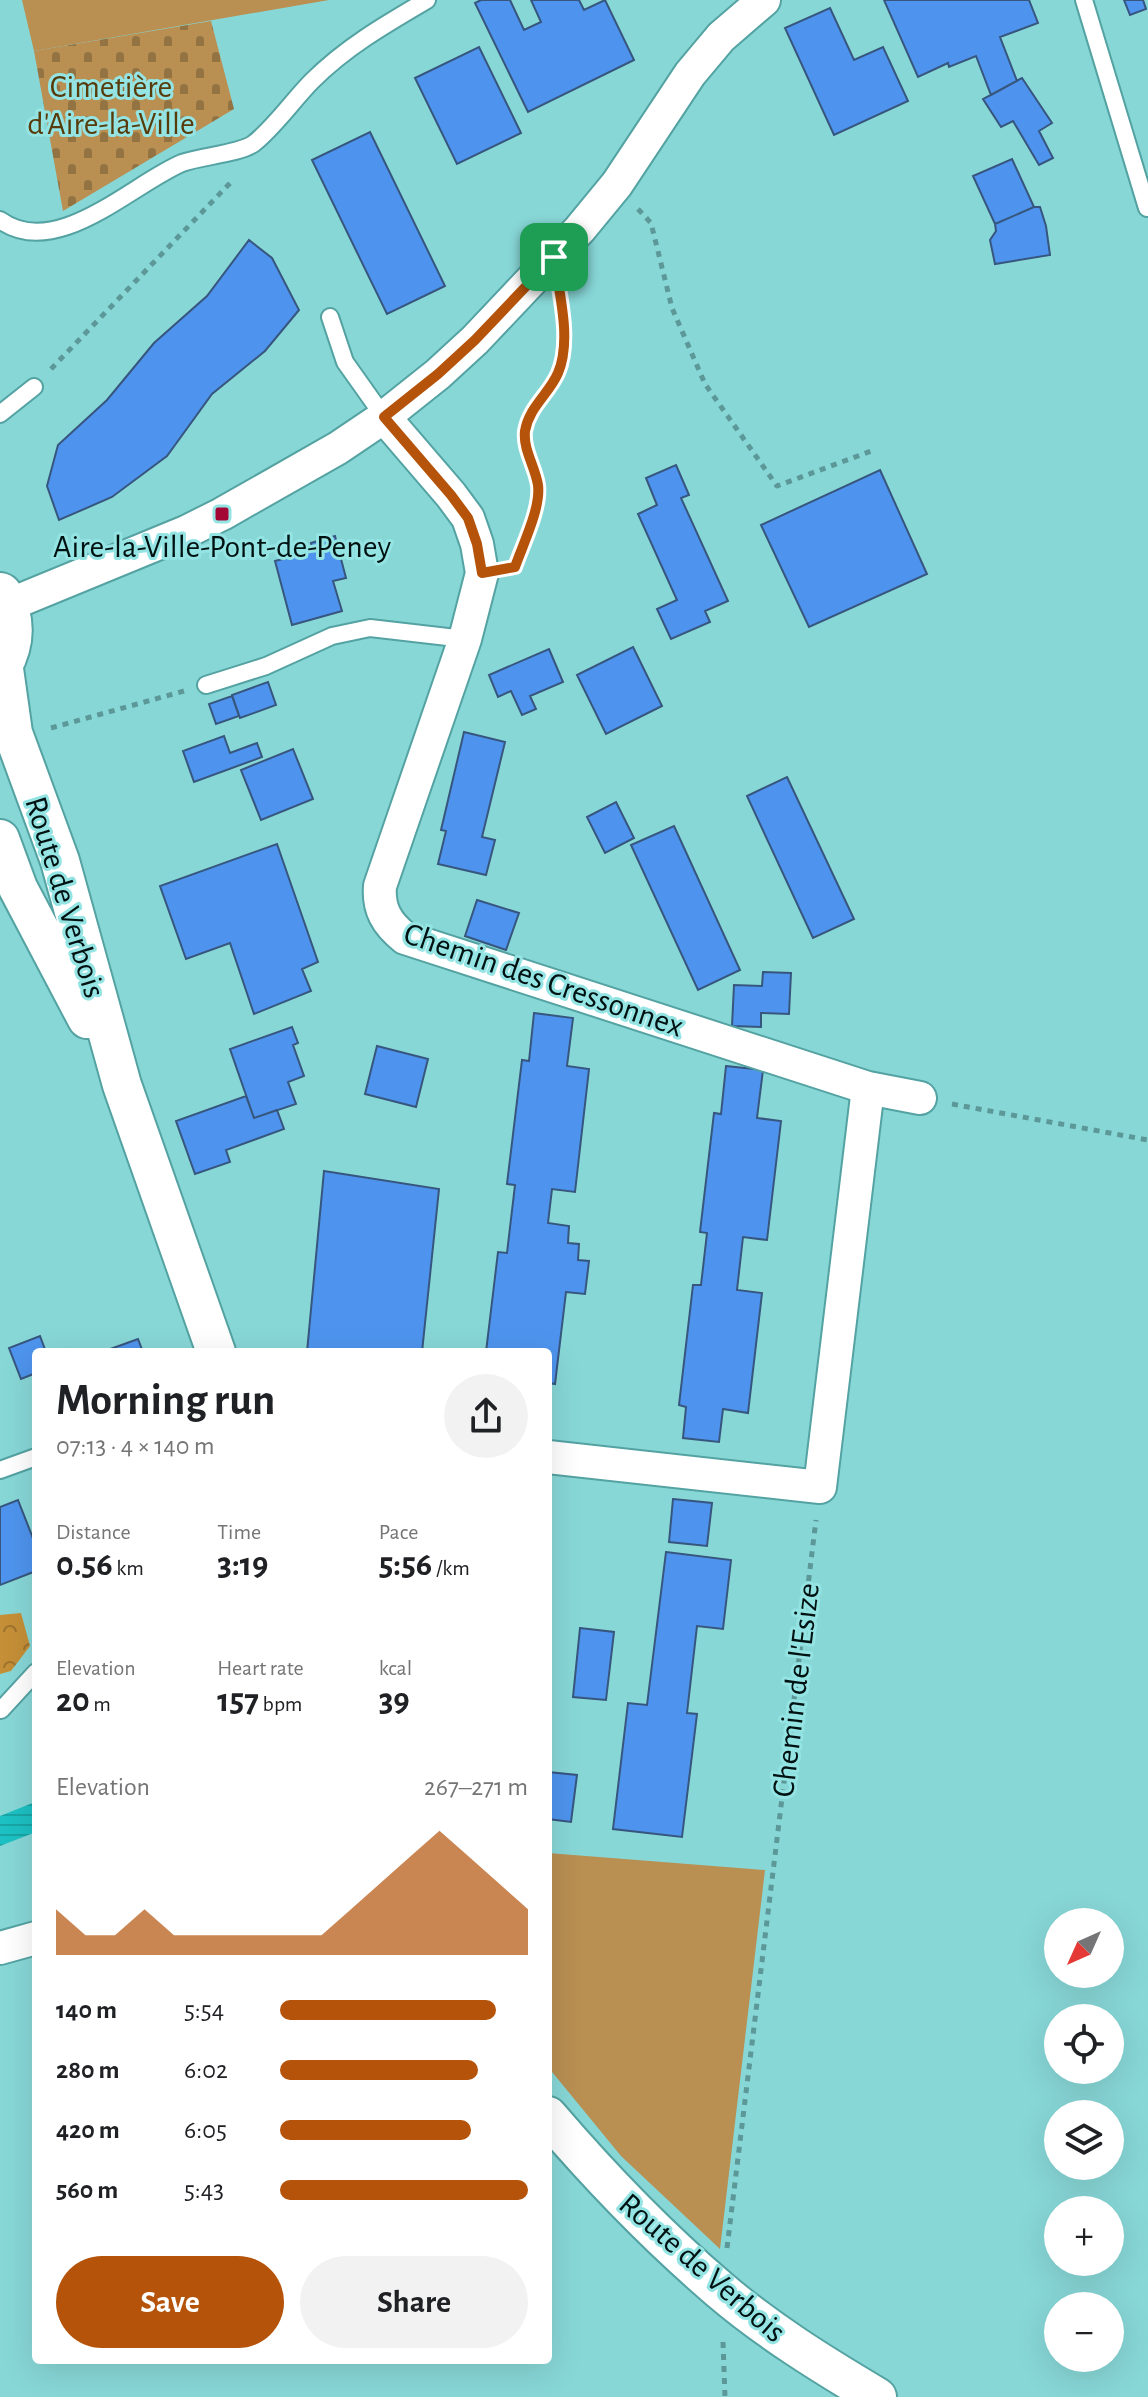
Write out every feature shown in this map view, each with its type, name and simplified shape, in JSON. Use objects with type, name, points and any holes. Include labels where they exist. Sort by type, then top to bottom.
[{"type":"main road","points":[[1,664],[10,643],[11,628],[3,600]]},
{"type":"street","points":[[3,600],[210,520],[338,448],[384,417],[475,340],[554,257],[617,184],[690,74],[721,37],[764,0]]},
{"type":"street","name":"Chemin des Cressonnex","points":[[384,417],[468,518],[482,573],[465,639],[380,886],[379,899],[392,928],[405,938],[868,1088],[920,1098]]},
{"type":"street","name":"Route de Verbois","points":[[1,664],[13,733],[60,861],[122,1085],[215,1348]]},
{"type":"street","name":"Route de Verbois","points":[[0,839],[18,888],[122,1085]]},
{"type":"street","points":[[552,1457],[820,1487],[868,1088]]},
{"type":"street","points":[[0,1948],[32,1939]]},
{"type":"street","name":"Route de Verbois","points":[[552,2121],[645,2222],[721,2291],[787,2341],[877,2397]]},
{"type":"lane","points":[[0,220],[13,229],[48,231],[74,226],[182,163],[252,145],[346,50],[427,0]]},
{"type":"lane","points":[[1084,0],[1147,208]]},
{"type":"lane","points":[[330,317],[345,362],[384,417]]},
{"type":"lane","points":[[0,414],[34,387]]},
{"type":"lane","points":[[206,685],[266,666],[332,636],[370,628],[465,639]]},
{"type":"lane","points":[[0,1470],[32,1458]]},
{"type":"lane","points":[[1,1710],[32,1676]]},
{"type":"path","points":[[34,387],[245,167],[252,145]]},
{"type":"path","points":[[617,184],[651,223],[672,308],[705,384],[777,486],[874,450]]},
{"type":"path","points":[[482,573],[515,567],[538,501],[536,472],[525,434],[528,419],[559,372],[566,346],[554,257]]},
{"type":"path","points":[[38,732],[206,685]]},
{"type":"path","points":[[920,1098],[1148,1140]]},
{"type":"path","name":"Chemin de l'Esize","points":[[721,2291],[820,1487]]},
{"type":"green space","points":[[22,0],[329,0],[34,51]]},
{"type":"green space","name":"Cimetière d'Aire-la-Ville","points":[[211,21],[234,109],[63,211],[34,51]]},
{"type":"green space","points":[[21,1613],[30,1646],[11,1671],[0,1674],[0,1615]]},
{"type":"green space","points":[[552,1853],[765,1870],[720,2249],[621,2156],[552,2072]]},
{"type":"water","points":[[32,1803],[32,1834],[0,1846],[0,1816]]},
{"type":"building","points":[[481,0],[510,0],[524,30],[541,22],[531,0],[579,0],[584,10],[605,0],[634,60],[528,112],[475,3]]},
{"type":"building","points":[[884,0],[1029,0],[1038,23],[1000,37],[1017,81],[991,95],[976,56],[949,67],[948,63],[918,77]]},
{"type":"building","points":[[1124,0],[1143,0],[1146,9],[1130,15]]},
{"type":"building","points":[[830,8],[854,60],[883,47],[908,101],[834,135],[785,28]]},
{"type":"building","points":[[479,47],[521,133],[457,164],[415,78]]},
{"type":"building","points":[[1022,78],[1052,123],[1039,131],[1053,158],[1039,165],[1013,121],[1001,127],[983,99]]},
{"type":"building","points":[[370,132],[445,286],[387,314],[312,160]]},
{"type":"building","points":[[1012,159],[1034,207],[995,224],[973,176]]},
{"type":"building","points":[[1040,207],[1050,255],[995,264],[990,240],[996,231],[995,224]]},
{"type":"building","points":[[249,240],[272,258],[299,310],[265,351],[212,394],[167,456],[112,497],[59,520],[47,486],[58,445],[107,400],[154,343],[207,296]]},
{"type":"building","points":[[676,465],[689,495],[681,498],[728,601],[705,611],[710,622],[671,639],[657,609],[677,600],[638,514],[657,505],[646,478]]},
{"type":"building","points":[[880,470],[927,574],[809,627],[761,525]]},
{"type":"building","points":[[335,536],[346,578],[333,581],[342,611],[292,625],[275,561],[313,551],[311,543]]},
{"type":"building","points":[[633,647],[662,706],[606,734],[577,675]]},
{"type":"building","points":[[549,649],[563,682],[530,696],[536,709],[522,715],[511,691],[498,697],[489,675]]},
{"type":"building","points":[[268,682],[276,705],[240,718],[232,695]]},
{"type":"building","points":[[232,696],[239,716],[216,724],[209,704]]},
{"type":"building","points":[[464,732],[505,742],[482,837],[495,840],[486,875],[438,864],[446,831],[441,830]]},
{"type":"building","points":[[224,736],[230,753],[257,743],[262,757],[194,782],[183,751]]},
{"type":"building","points":[[293,749],[313,799],[261,820],[241,770]]},
{"type":"building","points":[[787,777],[854,919],[813,938],[747,796]]},
{"type":"building","points":[[616,802],[634,838],[605,853],[587,817]]},
{"type":"building","points":[[674,826],[740,970],[698,990],[631,845]]},
{"type":"building","points":[[277,844],[318,962],[302,969],[311,991],[254,1014],[230,943],[186,959],[160,886]]},
{"type":"building","points":[[477,900],[519,913],[506,950],[465,936]]},
{"type":"building","points":[[763,972],[791,973],[789,1014],[761,1013],[761,1027],[732,1026],[734,985],[762,986]]},
{"type":"building","points":[[534,1013],[573,1018],[567,1066],[589,1069],[575,1192],[552,1189],[548,1223],[569,1226],[568,1243],[579,1244],[578,1260],[589,1261],[585,1294],[566,1292],[555,1384],[552,1384],[552,1348],[486,1348],[498,1252],[507,1253],[515,1185],[507,1184],[522,1060],[529,1061]]},
{"type":"building","points":[[292,1027],[298,1043],[293,1045],[304,1076],[288,1082],[296,1104],[254,1118],[230,1049]]},
{"type":"building","points":[[377,1046],[428,1059],[416,1107],[365,1094]]},
{"type":"building","points":[[726,1066],[763,1070],[757,1118],[781,1121],[767,1240],[743,1237],[737,1290],[762,1293],[748,1413],[723,1409],[719,1442],[683,1438],[686,1407],[679,1405],[693,1285],[701,1285],[707,1233],[700,1232],[714,1113],[721,1114]]},
{"type":"building","points":[[246,1096],[254,1118],[277,1110],[284,1129],[226,1150],[230,1162],[195,1174],[176,1121]]},
{"type":"building","points":[[324,1171],[439,1189],[422,1348],[307,1348]]},
{"type":"building","points":[[40,1336],[44,1348],[32,1348],[32,1375],[21,1379],[9,1348]]},
{"type":"building","points":[[138,1339],[141,1348],[113,1348]]},
{"type":"building","points":[[673,1499],[712,1503],[707,1546],[669,1542]]},
{"type":"building","points":[[18,1500],[32,1536],[32,1573],[0,1585],[0,1507]]},
{"type":"building","points":[[666,1552],[731,1560],[723,1629],[697,1626],[687,1713],[697,1714],[682,1837],[613,1829],[628,1703],[647,1705]]},
{"type":"building","points":[[580,1628],[614,1632],[606,1700],[573,1697]]},
{"type":"building","points":[[552,1772],[577,1775],[571,1822],[552,1820]]},
{"type":"place","name":"Aire-la-Ville-Pont-de-Peney","points":[[222,514]]},
{"type":"route","points":[[554,257],[566,346],[559,372],[528,419],[525,434],[536,472],[538,501],[515,567],[482,573],[468,518],[384,417],[475,340],[554,257]]}]
